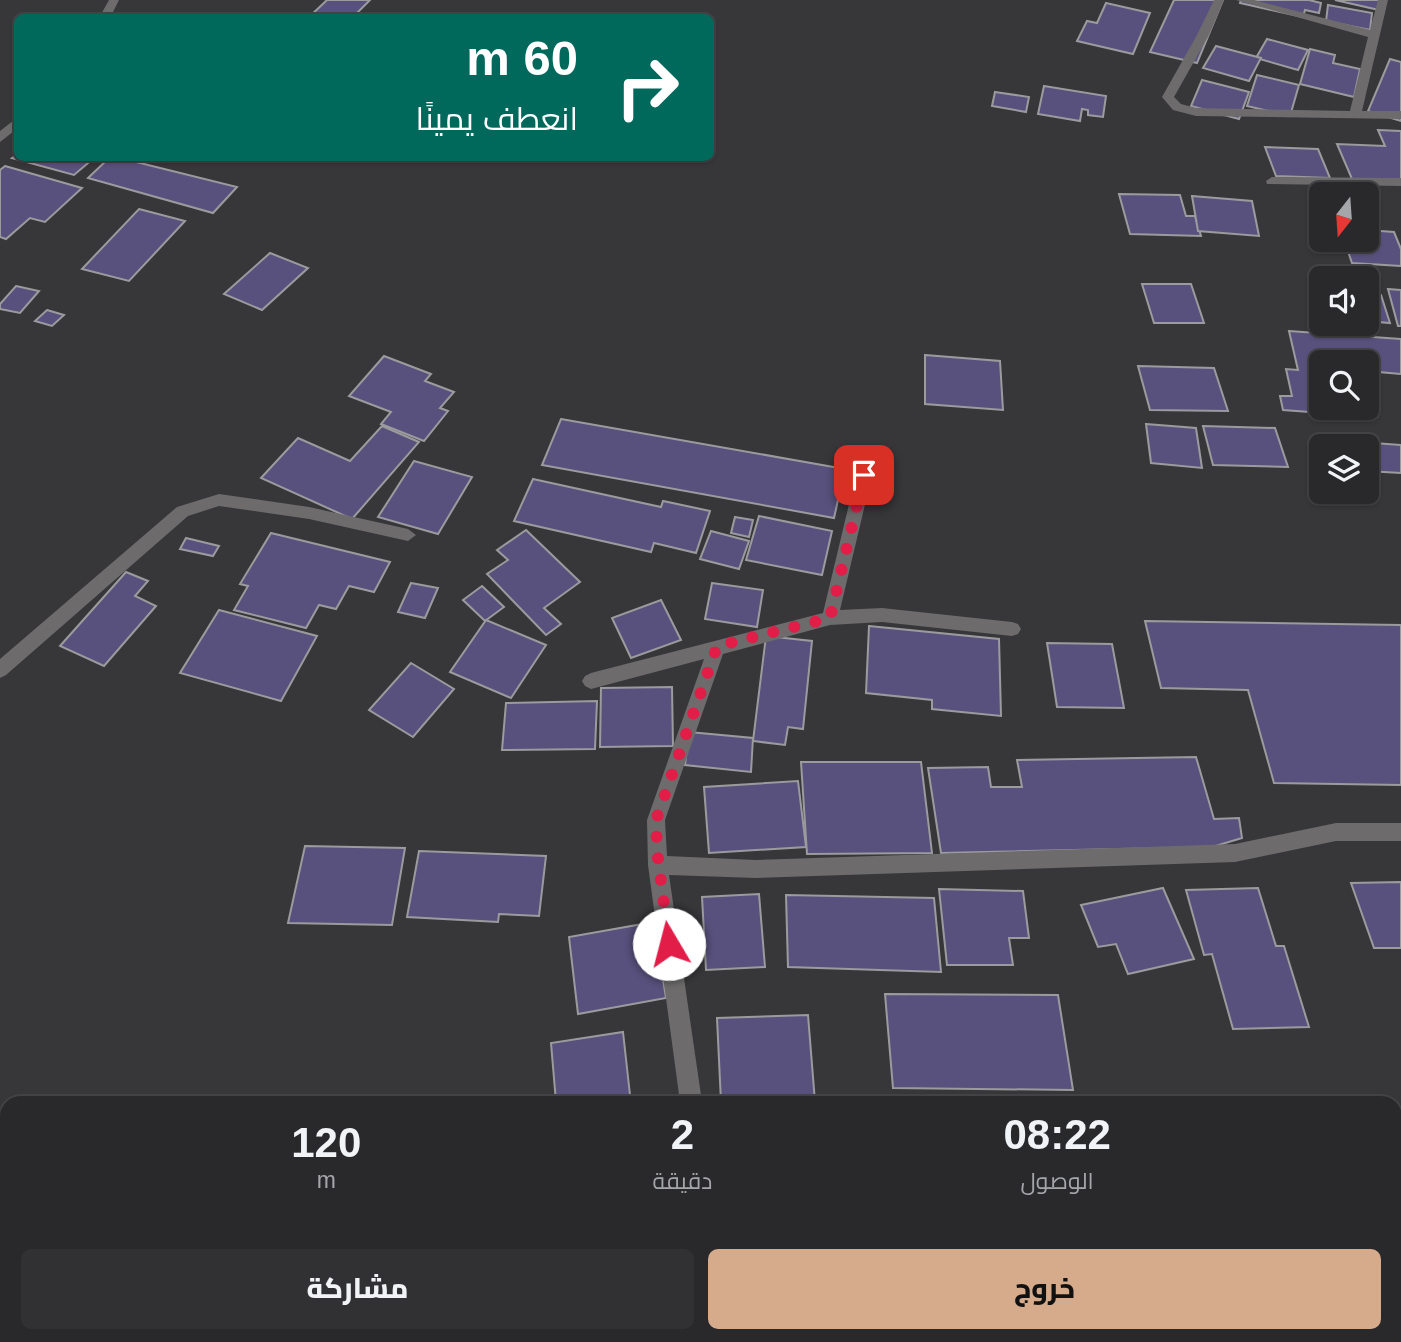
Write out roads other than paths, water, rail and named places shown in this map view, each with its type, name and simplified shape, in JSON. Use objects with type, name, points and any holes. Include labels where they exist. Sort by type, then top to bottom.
[{"type":"street","points":[[1219,0],[1203,35],[1168,97],[1177,107],[1196,112],[1401,115]]},
{"type":"street","points":[[1241,0],[1375,35]]},
{"type":"street","points":[[1355,114],[1383,0]]},
{"type":"street","points":[[0,138],[14,125]]},
{"type":"street","points":[[1272,181],[1401,182]]},
{"type":"street","points":[[830,618],[864,475]]},
{"type":"street","points":[[0,670],[183,511],[219,500],[309,513],[408,536]]},
{"type":"street","points":[[591,681],[830,618],[881,615],[1012,629]]},
{"type":"street","points":[[690,1096],[658,865],[656,820],[717,646]]},
{"type":"street","points":[[658,865],[755,869],[1125,858],[1235,853],[1336,832],[1401,832]]}]
